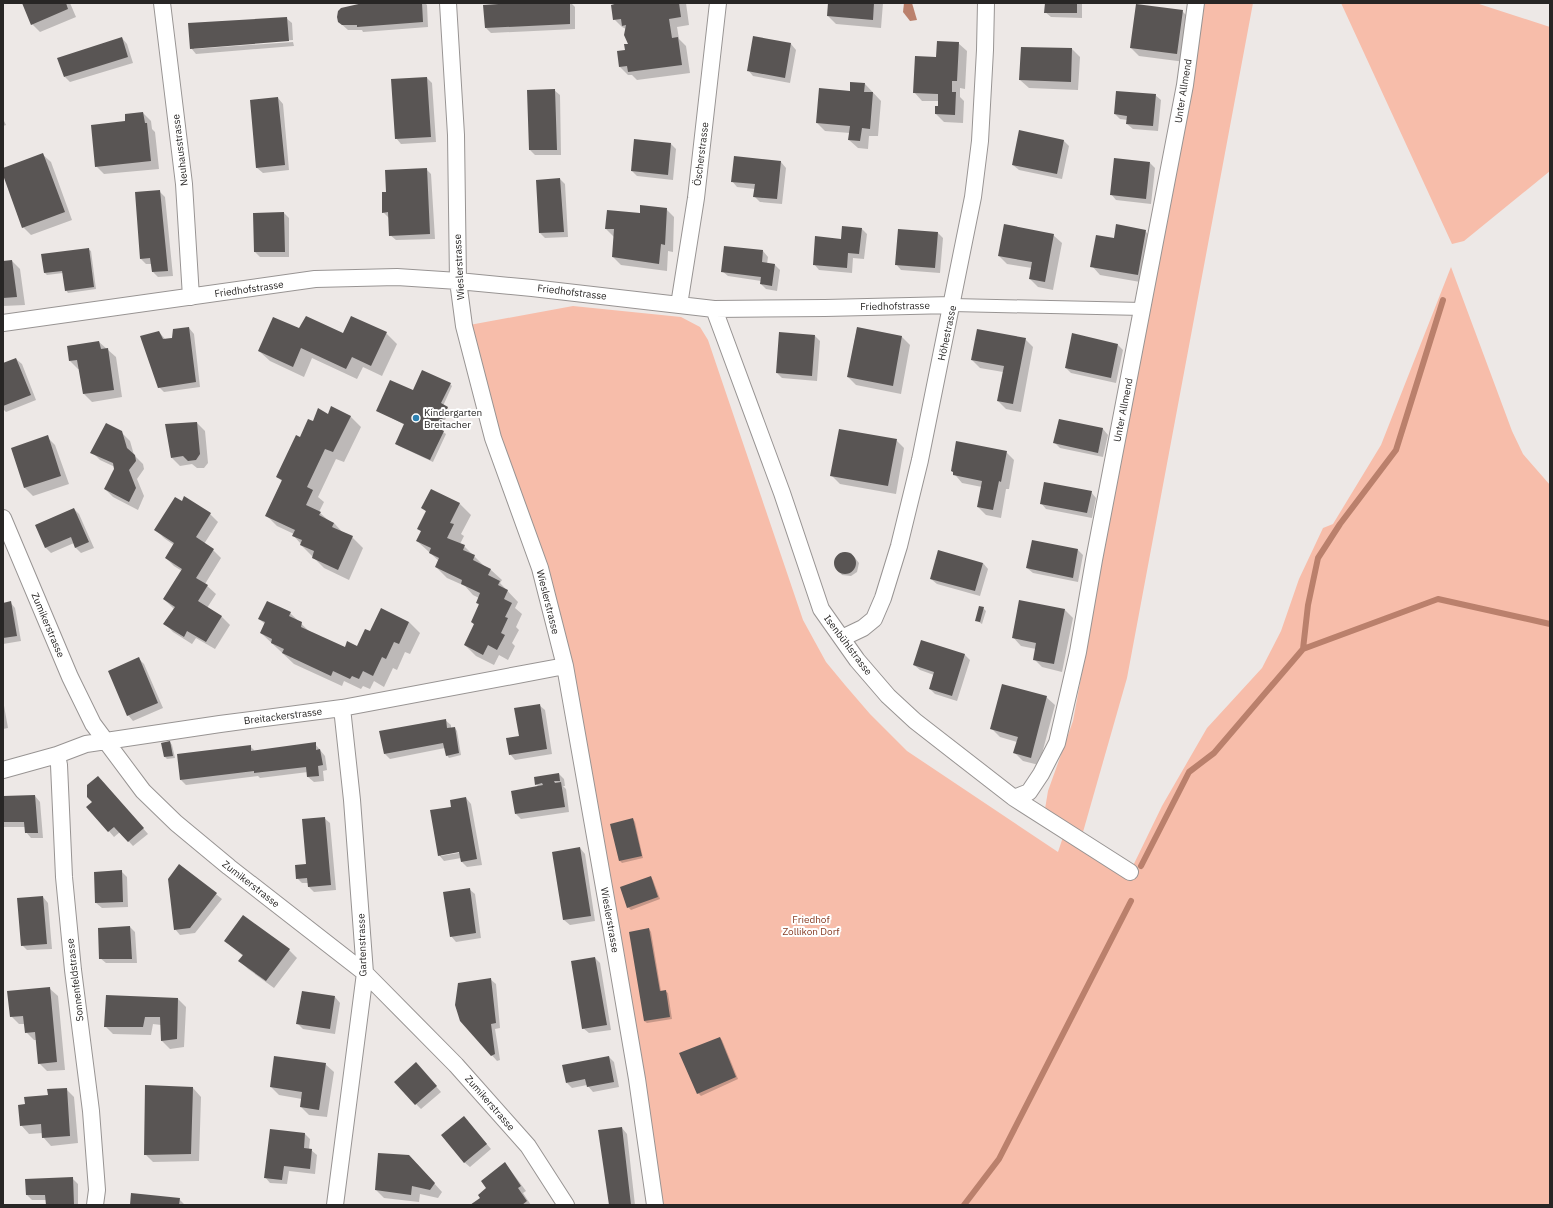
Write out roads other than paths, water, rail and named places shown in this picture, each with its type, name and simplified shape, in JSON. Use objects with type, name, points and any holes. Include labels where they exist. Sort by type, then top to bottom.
[{"type":"street","name":"Neuhausstrasse","points":[[162,3],[184,184],[191,297]]},
{"type":"street","name":"Wieslerstrasse","points":[[448,3],[456,135],[458,281],[464,326],[493,438],[540,568],[565,666],[637,1079],[655,1205]]},
{"type":"street","name":"Öscherstrasse","points":[[679,305],[696,198],[718,3]]},
{"type":"street","name":"Höhestrasse","points":[[842,638],[863,628],[874,619],[883,598],[899,546],[920,460],[973,197],[980,141],[986,3]]},
{"type":"street","name":"Unter Allmend","points":[[1014,798],[1029,792],[1041,774],[1057,742],[1078,652],[1094,560],[1185,85],[1196,3]]},
{"type":"street","name":"Friedhofstrasse","points":[[3,323],[315,279],[398,277],[458,281],[714,309],[952,305],[1143,309]]},
{"type":"street","name":"Isenbühlstrasse","points":[[714,309],[782,493],[821,609],[857,660],[888,696],[915,721],[1014,798],[1130,872]]},
{"type":"street","name":"Zumikerstrasse","points":[[3,518],[70,677],[93,724],[143,790],[176,823],[229,867],[365,973],[456,1065],[528,1146],[566,1205]]},
{"type":"street","name":"Breitackerstrasse","points":[[3,770],[57,755],[86,744],[342,708],[565,666]]},
{"type":"street","name":"Gartenstrasse","points":[[335,1205],[365,973],[352,800],[342,708]]},
{"type":"street","name":"Sonnenfeldstrasse","points":[[57,755],[59,765],[64,876],[73,970],[91,1111],[96,1190],[95,1205]]},
{"type":"waterway","points":[[1303,649],[1308,605],[1318,558],[1340,524],[1396,450],[1443,300]]},
{"type":"waterway","points":[[1141,866],[1189,772],[1214,753],[1303,649],[1438,599],[1550,624]]},
{"type":"waterway","points":[[964,1205],[999,1159],[1131,901]]},
{"type":"place","name":"Kindergarten Breitacher","points":[[416,418]]},
{"type":"park label","name":"Friedhof Zollikon Dorf","points":[[811,924]]}]
